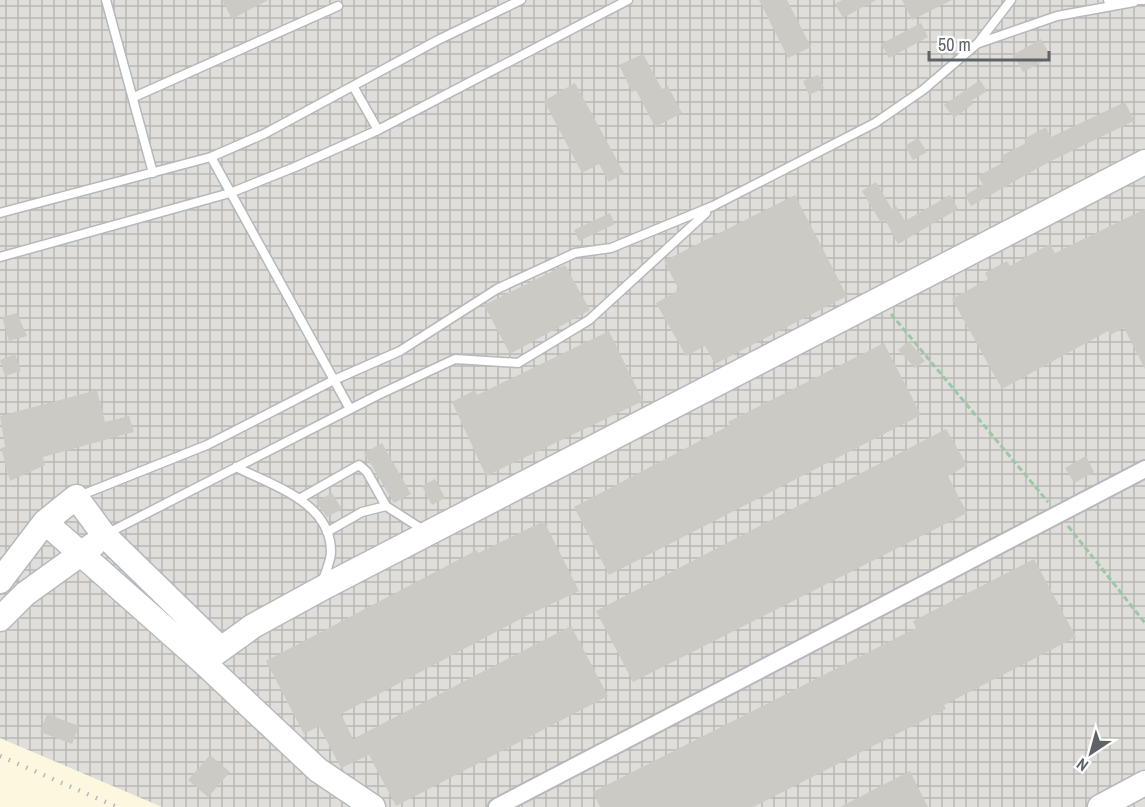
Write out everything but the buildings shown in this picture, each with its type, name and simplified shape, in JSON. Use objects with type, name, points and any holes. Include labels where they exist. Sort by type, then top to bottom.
[{"type":"main road","points":[[211,655],[320,590],[1145,162]]},
{"type":"main road","points":[[0,581],[45,522],[76,497],[104,535],[318,770],[373,807]]},
{"type":"main road","points":[[45,522],[82,554],[211,655]]},
{"type":"main road","points":[[0,619],[25,594],[82,554],[104,535]]},
{"type":"main road","points":[[1100,807],[1145,783]]},
{"type":"street","points":[[497,807],[1145,469]]},
{"type":"lane","points":[[106,0],[153,173]]},
{"type":"lane","points":[[0,213],[211,157],[264,134],[438,40],[521,0]]},
{"type":"lane","points":[[0,257],[230,193],[378,130],[628,0]]},
{"type":"lane","points":[[76,497],[207,445],[334,380],[400,351],[497,289],[575,252],[611,248],[713,206],[875,123],[923,90],[978,43],[1011,0]]},
{"type":"lane","points":[[1108,0],[1139,1]]},
{"type":"lane","points":[[978,43],[1057,16],[1139,1]]},
{"type":"lane","points":[[134,97],[338,6]]},
{"type":"lane","points":[[353,86],[378,130]]},
{"type":"lane","points":[[211,157],[351,409]]},
{"type":"lane","points":[[104,535],[351,409],[455,359],[518,363],[589,320],[713,206]]},
{"type":"lane","points":[[299,499],[359,465],[367,472],[386,506],[429,533]]},
{"type":"lane","points":[[236,467],[299,499],[322,519],[331,553],[320,590]]},
{"type":"lane","points":[[327,532],[362,512],[386,506]]},
{"type":"path","points":[[879,299],[1058,514],[1145,623]]},
{"type":"shaded area","points":[[0,0],[1145,0],[1145,807],[162,807],[0,738]]},
{"type":"shaded area","points":[[0,738],[141,797],[162,807],[0,807]]},
{"type":"railway","points":[[0,756],[117,807]]}]
